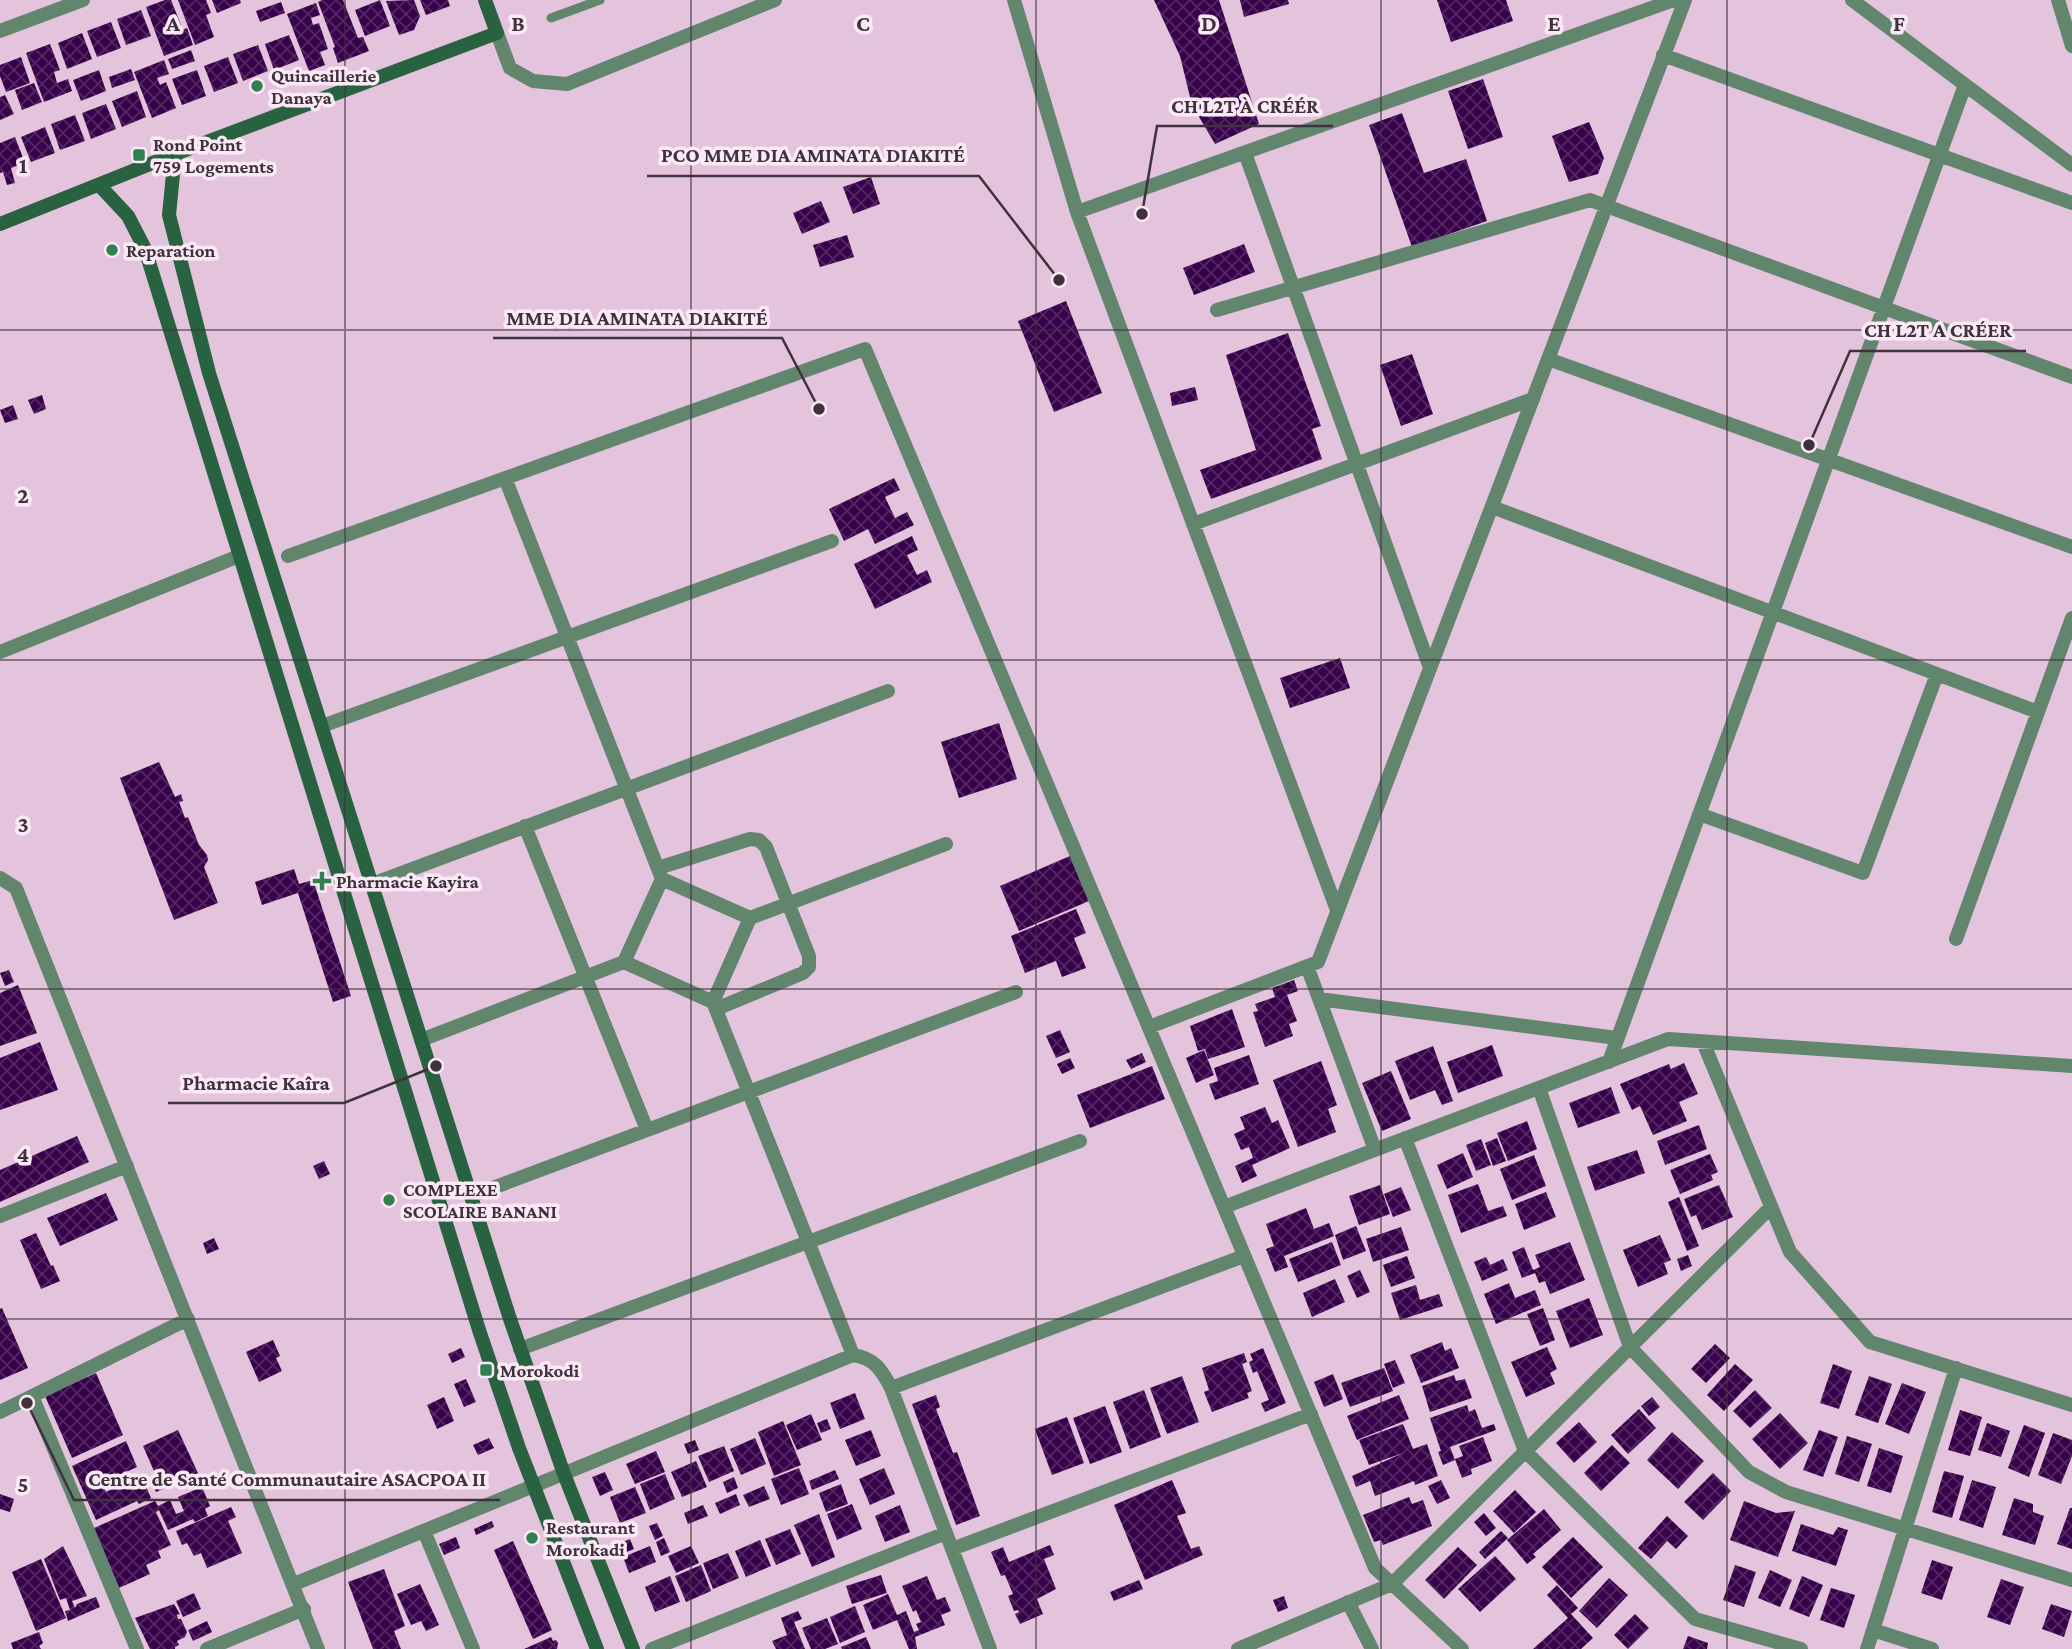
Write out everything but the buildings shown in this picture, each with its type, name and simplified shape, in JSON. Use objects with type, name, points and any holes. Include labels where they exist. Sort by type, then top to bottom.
[{"type":"street","points":[[0,31],[83,0]]},
{"type":"street","points":[[485,0],[510,68],[533,80],[567,84],[775,0]]},
{"type":"street","points":[[1014,0],[1077,212],[1338,910]]},
{"type":"street","points":[[1077,212],[1674,0]]},
{"type":"street","points":[[1149,1027],[1318,962],[1685,0]]},
{"type":"street","points":[[1852,0],[2072,165]]},
{"type":"street","points":[[2058,0],[2072,46]]},
{"type":"street","points":[[0,224],[175,154],[497,33]]},
{"type":"street","points":[[1663,55],[2072,203]]},
{"type":"street","points":[[1609,1062],[1965,85]]},
{"type":"street","points":[[1245,153],[1430,668]]},
{"type":"street","points":[[175,154],[169,215],[209,373],[520,1349],[564,1474],[633,1649]]},
{"type":"street","points":[[100,186],[128,216],[145,249],[479,1330],[534,1487],[597,1649]]},
{"type":"street","points":[[1217,310],[1590,200],[2072,377]]},
{"type":"street","points":[[288,556],[865,349],[1375,1568],[1462,1649]]},
{"type":"street","points":[[1548,359],[2072,547]]},
{"type":"street","points":[[1193,524],[1533,399]]},
{"type":"street","points":[[505,478],[660,874],[750,918]]},
{"type":"street","points":[[1492,507],[2038,712]]},
{"type":"street","points":[[322,726],[832,541]]},
{"type":"street","points":[[0,652],[239,556]]},
{"type":"street","points":[[1956,939],[2072,618]]},
{"type":"street","points":[[1699,814],[1863,873],[1937,674]]},
{"type":"street","points":[[372,884],[888,691]]},
{"type":"street","points":[[525,826],[647,1130]]},
{"type":"street","points":[[421,1040],[624,962],[660,874],[755,839],[766,847],[809,956],[809,967],[803,973],[714,1005]]},
{"type":"street","points":[[714,1005],[750,918],[946,844]]},
{"type":"street","points":[[0,878],[16,888],[318,1649]]},
{"type":"street","points":[[624,962],[714,1005],[853,1355]]},
{"type":"street","points":[[1307,966],[1375,1150]]},
{"type":"street","points":[[471,1196],[1016,992]]},
{"type":"street","points":[[1319,999],[1617,1038]]},
{"type":"street","points":[[1224,1206],[1668,1039],[2072,1066]]},
{"type":"street","points":[[1703,1042],[1790,1252],[1870,1342],[2072,1405]]},
{"type":"street","points":[[1539,1088],[1630,1347],[1749,1472],[1786,1492],[2072,1580]]},
{"type":"street","points":[[1405,1138],[1525,1451],[1695,1619],[1801,1649]]},
{"type":"street","points":[[520,1349],[1080,1141]]},
{"type":"street","points":[[0,1216],[127,1166]]},
{"type":"street","points":[[1238,1649],[1392,1584],[1771,1207]]},
{"type":"street","points":[[891,1388],[1244,1256]]},
{"type":"street","points":[[0,1412],[188,1319]]},
{"type":"street","points":[[294,1584],[853,1355],[873,1361],[883,1371],[891,1388],[990,1649]]},
{"type":"street","points":[[1867,1649],[1956,1368]]},
{"type":"street","points":[[32,1396],[137,1649]]},
{"type":"street","points":[[952,1549],[1311,1414]]},
{"type":"street","points":[[424,1531],[473,1649]]},
{"type":"street","points":[[652,1649],[946,1533]]},
{"type":"street","points":[[1348,1602],[1372,1649]]},
{"type":"street","points":[[206,1649],[304,1609]]},
{"type":"street","points":[[1873,1630],[1932,1649]]},
{"type":"lane","points":[[551,18],[600,0]]},
{"type":"place","name":"Quincaillerie Danaya","points":[[257,86]]},
{"type":"place","name":"Rond Point 759 Logements","points":[[139,155]]},
{"type":"place","name":"CH L2T À CRÉÉR","points":[[1142,214]]},
{"type":"place","name":"Reparation","points":[[112,250]]},
{"type":"place","name":"PCO MME DIA AMINATA DIAKITÉ","points":[[1059,280]]},
{"type":"place","name":"MME DIA AMINATA DIAKITÉ","points":[[819,409]]},
{"type":"place","name":"CH L2T A CRÉER","points":[[1809,445]]},
{"type":"place","name":"Pharmacie Kayira","points":[[322,881]]},
{"type":"place","name":"Pharmacie Kaîra","points":[[436,1066]]},
{"type":"place","name":"COMPLEXE SCOLAIRE BANANI","points":[[389,1200]]},
{"type":"place","name":"Morokodi","points":[[486,1370]]},
{"type":"place","name":"Centre de Santé Communautaire ASACPOA II","points":[[27,1403]]},
{"type":"place","name":"Restaurant Morokadi","points":[[532,1538]]}]
